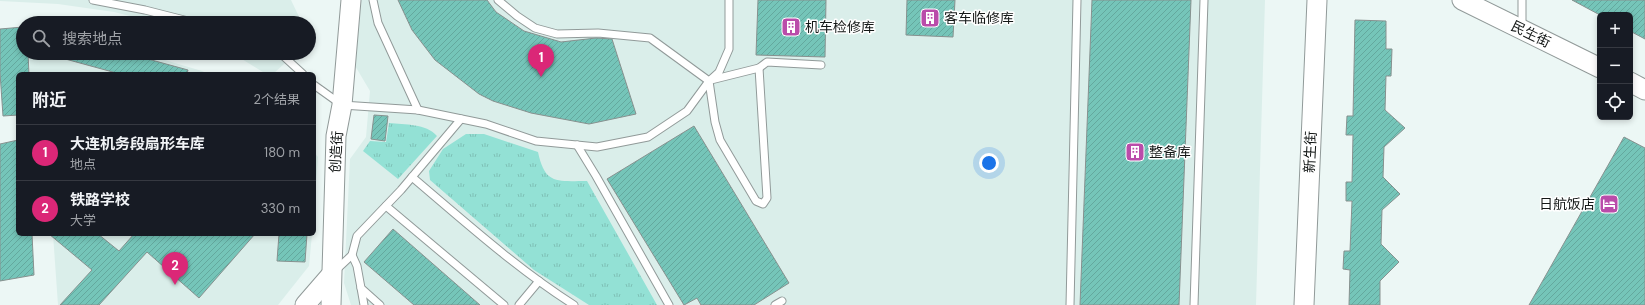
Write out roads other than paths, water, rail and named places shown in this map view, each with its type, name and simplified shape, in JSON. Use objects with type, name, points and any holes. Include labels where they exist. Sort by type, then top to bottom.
[{"type":"street","name":"创造街","points":[[331,305],[336,136],[342,105],[351,0]]},
{"type":"street","name":"新生街","points":[[1304,305],[1317,0]]},
{"type":"street","name":"民生街","points":[[1462,0],[1597,66]]},
{"type":"street","points":[[1633,84],[1645,90]]},
{"type":"street","points":[[305,305],[332,274]]},
{"type":"lane","points":[[93,0],[169,16]]},
{"type":"lane","points":[[373,0],[378,23],[418,110]]},
{"type":"lane","points":[[498,0],[517,16],[535,28],[558,34],[598,33],[650,38],[709,81],[715,122],[720,140],[756,201],[763,204],[767,198],[759,68]]},
{"type":"lane","points":[[316,86],[342,105],[418,110],[486,124],[536,141],[597,147],[648,137],[687,111],[709,81],[719,72],[729,49],[728,0]]},
{"type":"lane","points":[[1070,305],[1077,0]]},
{"type":"lane","points":[[1194,305],[1204,0]]},
{"type":"lane","points":[[1522,0],[1522,29]]},
{"type":"lane","points":[[288,60],[301,72]]},
{"type":"lane","points":[[709,81],[759,68],[767,62],[821,65]]},
{"type":"lane","points":[[332,274],[352,255],[357,236],[412,177],[461,118]]},
{"type":"lane","points":[[577,145],[669,305]]},
{"type":"lane","points":[[412,177],[489,242],[539,281],[574,305]]},
{"type":"lane","points":[[386,206],[504,305]]},
{"type":"lane","points":[[352,255],[357,266],[364,305]]},
{"type":"lane","points":[[519,305],[539,281]]},
{"type":"lane","points":[[361,288],[380,305]]},
{"type":"place","name":"客车临修库","points":[[930,18]]},
{"type":"place","name":"机车检修库","points":[[791,27]]},
{"type":"place","name":"大连机务段扇形车库","points":[[541,77]]},
{"type":"place","name":"整备库","points":[[1135,152]]},
{"type":"place","name":"日航饭店","points":[[1609,204]]},
{"type":"place","name":"铁路学校","points":[[175,285]]}]
